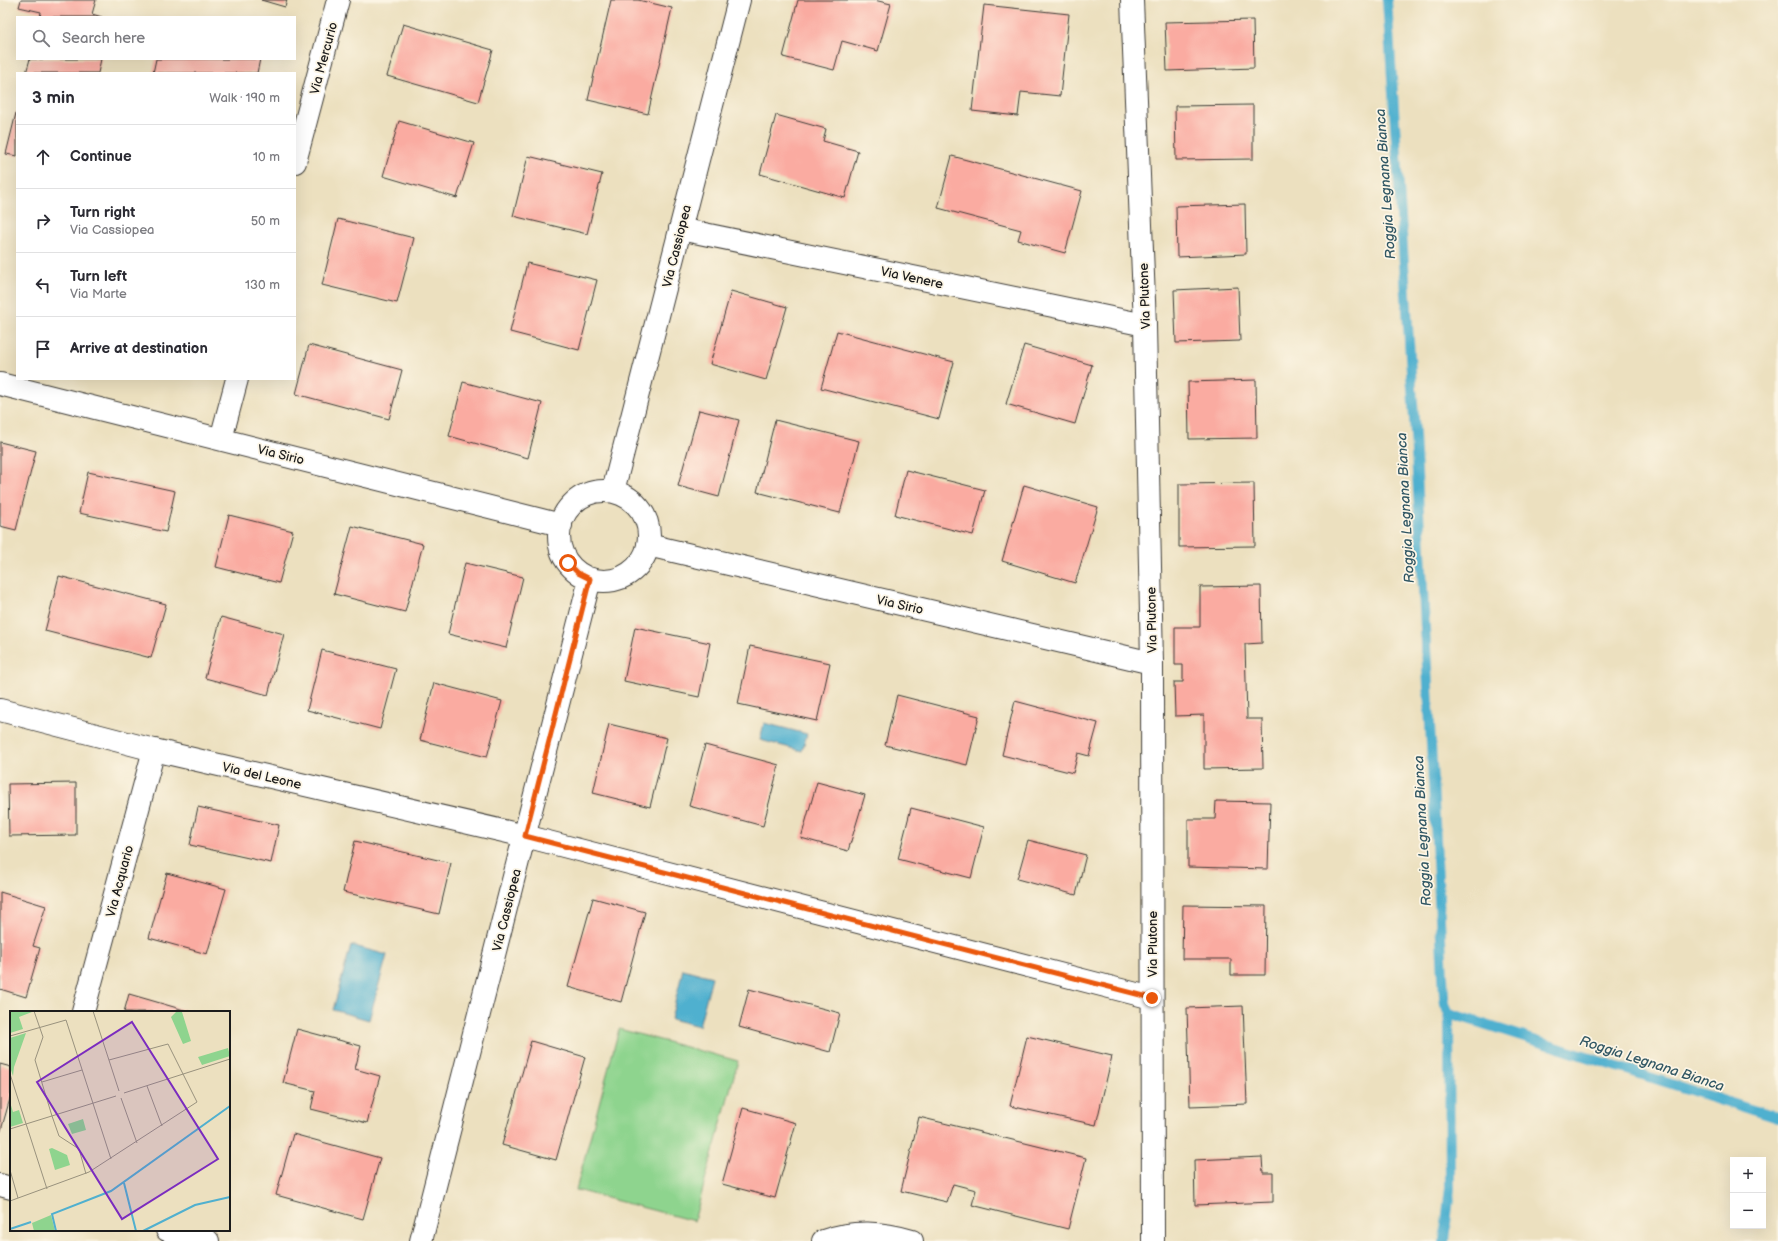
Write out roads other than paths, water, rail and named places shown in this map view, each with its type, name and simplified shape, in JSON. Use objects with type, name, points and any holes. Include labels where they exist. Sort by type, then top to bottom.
[{"type":"street","name":"Via Mercurio","points":[[296,158],[338,0]]},
{"type":"street","name":"Via Cassiopea","points":[[613,491],[738,0]]},
{"type":"street","name":"Via Plutone","points":[[1132,0],[1145,325],[1152,663],[1153,1241]]},
{"type":"street","name":"Via Venere","points":[[680,229],[1145,325]]},
{"type":"street","points":[[221,439],[237,380]]},
{"type":"street","name":"Via Sirio","points":[[0,384],[561,524]]},
{"type":"street","points":[[599,491],[613,491],[626,496],[638,505],[645,517],[649,531],[648,545],[643,559],[633,571],[620,578],[606,581],[590,579],[578,573],[568,563],[562,552],[559,538],[561,524],[566,512],[575,502],[586,494],[599,491]]},
{"type":"street","name":"Via Sirio","points":[[648,545],[1152,663]]},
{"type":"street","name":"Via Cassiopea","points":[[421,1241],[590,579]]},
{"type":"street","name":"Via del Leone","points":[[0,710],[154,750],[525,836],[1152,998]]},
{"type":"street","name":"Via Acquario","points":[[83,1011],[154,750]]},
{"type":"street","points":[[0,1185],[10,1188]]},
{"type":"street","points":[[171,1231],[208,1241]]},
{"type":"street","points":[[823,1241],[861,1232],[889,1235],[912,1241]]},
{"type":"water","points":[[764,723],[807,734],[802,751],[760,740]]},
{"type":"water","points":[[351,945],[387,955],[369,1020],[333,1010]]},
{"type":"water","points":[[683,969],[712,977],[699,1026],[671,1019]]},
{"type":"waterway","name":"Roggia Legnana Bianca","points":[[1387,0],[1415,434],[1444,996],[1445,1004],[1449,1013],[1450,1188],[1444,1241]]},
{"type":"waterway","name":"Roggia Legnana Bianca","points":[[1449,1013],[1778,1118]]}]
